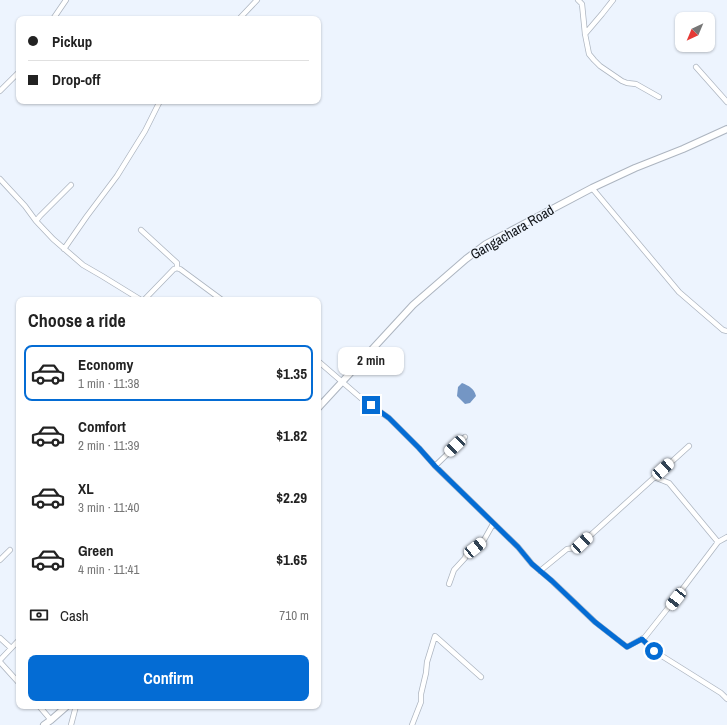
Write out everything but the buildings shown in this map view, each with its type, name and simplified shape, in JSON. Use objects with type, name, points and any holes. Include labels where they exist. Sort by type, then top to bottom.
[{"type":"main road","name":"Gangachara Road","points":[[321,405],[413,305],[466,259],[486,244],[592,188],[727,129]]},
{"type":"main road","points":[[44,725],[62,709]]},
{"type":"street","points":[[55,16],[66,0]]},
{"type":"street","points":[[242,16],[257,0]]},
{"type":"street","points":[[578,0],[582,4],[589,54],[597,63],[622,81],[636,84],[659,97]]},
{"type":"street","points":[[585,34],[613,0]]},
{"type":"street","points":[[696,68],[727,102]]},
{"type":"street","points":[[0,91],[16,75]]},
{"type":"street","points":[[64,249],[117,176],[145,131],[158,104]]},
{"type":"street","points":[[0,179],[52,239],[83,265],[137,297]]},
{"type":"street","points":[[36,221],[71,185]]},
{"type":"street","points":[[592,188],[679,292],[723,330],[727,331]]},
{"type":"street","points":[[141,230],[177,263],[177,268]]},
{"type":"street","points":[[145,297],[177,268]]},
{"type":"street","points":[[177,268],[189,274],[218,297]]},
{"type":"street","points":[[321,364],[362,399],[389,418],[435,466],[518,547],[532,564],[595,622],[627,647],[645,637],[718,542],[727,538]]},
{"type":"street","points":[[435,466],[466,437]]},
{"type":"street","points":[[540,571],[567,549],[575,548],[582,543],[689,446]]},
{"type":"street","points":[[654,477],[669,484],[718,542]]},
{"type":"street","points":[[449,584],[454,570],[466,555],[484,540],[493,524]]},
{"type":"street","points":[[0,560],[10,550]]},
{"type":"street","points":[[412,725],[421,702],[427,662],[435,636],[481,677]]},
{"type":"street","points":[[0,638],[11,648]]},
{"type":"street","points":[[642,639],[654,651],[721,693],[727,699]]},
{"type":"street","points":[[16,643],[0,661],[16,680]]},
{"type":"street","points":[[42,709],[51,720]]},
{"type":"street","points":[[71,725],[75,709]]},
{"type":"water","points":[[462,383],[471,388],[475,393],[476,396],[470,403],[465,404],[457,396],[458,387]]},
{"type":"route","points":[[371,405],[389,418],[493,524],[518,547],[532,564],[595,622],[627,647],[642,639],[654,651]]}]
